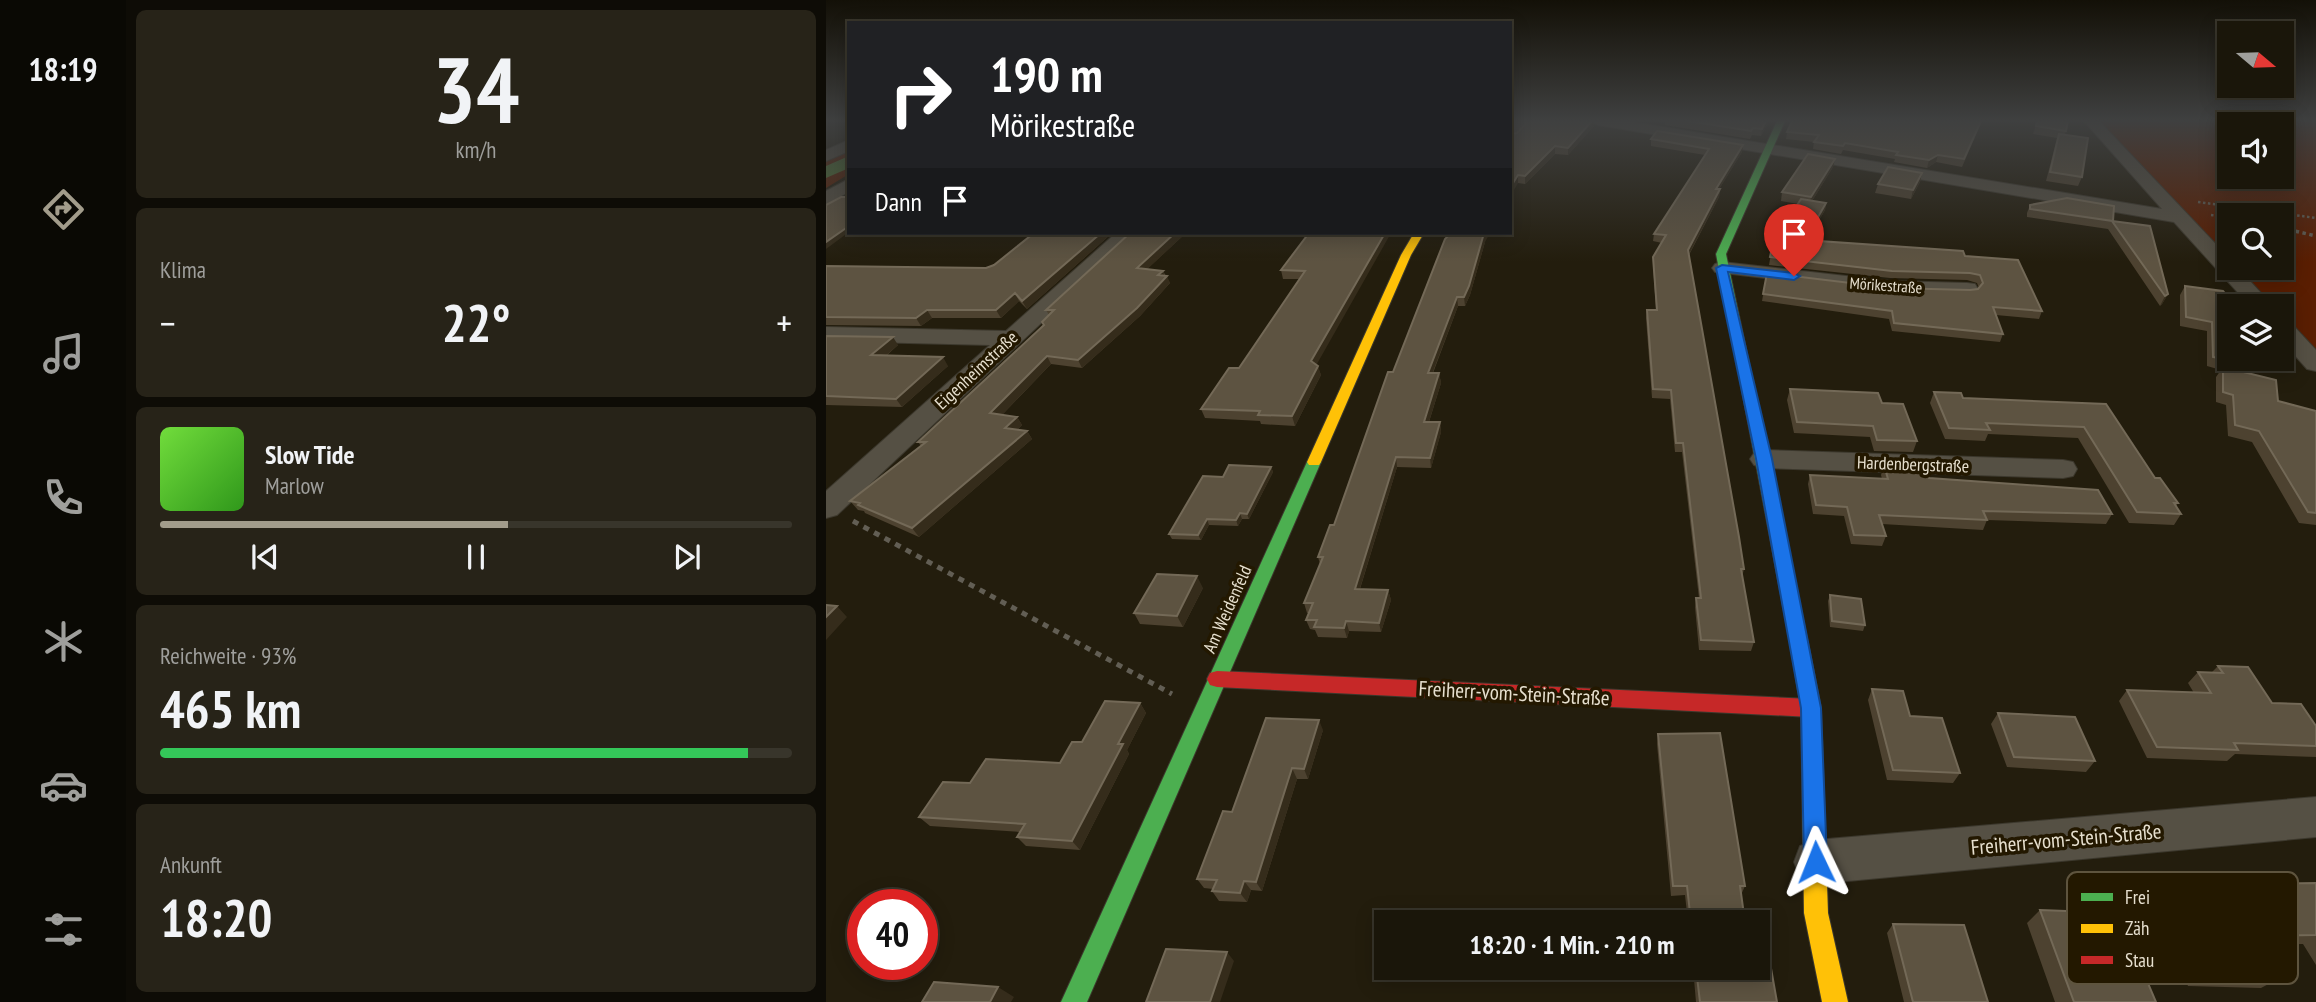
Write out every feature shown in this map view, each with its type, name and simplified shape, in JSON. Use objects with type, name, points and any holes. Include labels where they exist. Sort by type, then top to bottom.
[{"type":"street","points":[[1760,168],[1721,254],[1722,268],[1764,459],[1811,708],[1816,913],[1835,1002]]},
{"type":"street","points":[[1877,168],[2179,217]]},
{"type":"street","points":[[2134,168],[2251,294]]},
{"type":"street","points":[[826,200],[847,185]]},
{"type":"street","name":"Eigenheimstraße","points":[[827,508],[1124,235]]},
{"type":"street","name":"Am Weidenfeld","points":[[1074,1002],[1406,255],[1418,235]]},
{"type":"street","name":"Mörikestraße","points":[[1722,268],[1890,287],[1967,289]]},
{"type":"street","points":[[826,334],[1010,338]]},
{"type":"street","points":[[2294,340],[2316,364]]},
{"type":"street","name":"Hardenbergstraße","points":[[1764,459],[2063,469]]},
{"type":"street","name":"Freiherr-vom-Stein-Straße","points":[[1217,679],[1811,708]]},
{"type":"street","name":"Freiherr-vom-Stein-Straße","points":[[1816,862],[2316,817]]},
{"type":"path","points":[[2162,198],[2246,206],[2316,218]]},
{"type":"path","points":[[2294,231],[2316,236]]},
{"type":"path","points":[[827,508],[1203,711]]},
{"type":"shaded area","points":[[826,168],[847,168],[847,175],[826,188]]},
{"type":"shaded area","points":[[2142,168],[2217,168],[2217,189],[2294,189],[2294,168],[2316,168],[2316,351],[2294,328],[2294,294],[2261,294],[2248,280],[2294,280],[2294,203],[2217,203],[2217,248]]},
{"type":"building","points":[[1512,168],[1533,168],[1525,176],[1518,175],[1512,185]]},
{"type":"building","points":[[1697,168],[1729,168],[1716,189],[1720,189],[1688,250],[1739,537],[1744,569],[1741,569],[1754,642],[1701,640],[1696,598],[1701,598],[1683,443],[1676,443],[1671,390],[1653,389],[1647,310],[1657,310],[1653,257],[1666,235],[1654,234]]},
{"type":"building","points":[[1799,168],[1829,168],[1811,197],[1782,192]]},
{"type":"building","points":[[1888,168],[1922,173],[1913,190],[1878,184]]},
{"type":"building","points":[[2051,168],[2083,168],[2082,177],[2050,172]]},
{"type":"building","points":[[841,197],[847,197],[847,227],[826,242],[826,205]]},
{"type":"building","points":[[2067,198],[2114,206],[2113,221],[2030,209],[2030,205]]},
{"type":"building","points":[[1801,199],[1826,203],[1805,240],[1963,251],[1965,256],[2018,260],[2042,311],[1993,307],[2003,334],[1894,323],[1892,311],[1763,294],[1767,273],[1892,288],[1970,290],[1978,289],[1983,283],[1980,275],[1970,273],[1892,271],[1770,257],[1773,242]]},
{"type":"building","points":[[2112,221],[2150,226],[2168,294],[2165,296]]},
{"type":"building","points":[[1032,235],[1099,235],[1022,301],[1015,293],[996,310],[927,310],[916,318],[826,317],[826,266],[986,268],[994,265]]},
{"type":"building","points":[[1128,235],[1173,235],[1137,268],[1163,271],[1158,275],[1167,276],[1137,308],[1078,360],[1047,356],[990,413],[1017,417],[1005,428],[1027,431],[912,528],[858,505],[860,503],[850,501],[926,442],[918,442],[1044,325],[1042,322],[1054,310],[1046,310]]},
{"type":"building","points":[[1307,235],[1384,235],[1311,361],[1318,366],[1292,416],[1258,415],[1260,411],[1201,409],[1229,368],[1239,368],[1305,271],[1281,270]]},
{"type":"building","points":[[1449,235],[1483,235],[1469,286],[1464,297],[1457,297],[1428,373],[1439,373],[1424,422],[1440,422],[1430,458],[1396,457],[1355,589],[1388,590],[1379,623],[1346,621],[1344,628],[1314,627],[1317,620],[1306,620],[1313,603],[1304,603],[1323,557],[1318,557],[1330,525],[1334,525],[1388,372],[1393,372],[1445,239]]},
{"type":"building","points":[[2185,286],[2223,291],[2225,294],[2217,294],[2217,358],[2213,357],[2212,322],[2186,317]]},
{"type":"building","points":[[826,336],[893,337],[871,355],[943,357],[896,399],[826,396]]},
{"type":"building","points":[[2223,371],[2239,371],[2276,380],[2278,401],[2316,411],[2316,513],[2308,512],[2259,431],[2235,425],[2233,395],[2223,392]]},
{"type":"building","points":[[1790,389],[1878,393],[1882,403],[1903,404],[1917,441],[1877,440],[1873,426],[1797,422]]},
{"type":"building","points":[[1934,392],[1961,393],[1963,398],[2106,404],[2155,478],[2160,478],[2178,503],[2174,503],[2181,514],[2137,512],[2084,427],[1986,423],[1990,430],[1949,428]]},
{"type":"building","points":[[1229,465],[1271,467],[1247,514],[1240,513],[1236,520],[1207,519],[1198,535],[1169,534],[1203,476],[1223,477]]},
{"type":"building","points":[[1884,465],[1925,466],[1929,478],[2098,490],[2112,514],[1983,511],[1987,520],[1879,515],[1886,536],[1854,535],[1847,507],[1816,505],[1810,475],[1888,479]]},
{"type":"building","points":[[1157,574],[1197,576],[1177,616],[1134,613]]},
{"type":"building","points":[[1830,595],[1861,599],[1865,625],[1832,621]]},
{"type":"building","points":[[826,605],[837,606],[826,617]]},
{"type":"building","points":[[2218,666],[2248,667],[2272,703],[2301,704],[2316,726],[2316,746],[2234,743],[2238,750],[2157,747],[2127,690],[2211,693],[2198,672],[2223,673]]},
{"type":"building","points":[[1872,689],[1903,691],[1910,716],[1942,718],[1960,773],[1893,770]]},
{"type":"building","points":[[1105,701],[1140,703],[1118,744],[1123,744],[1072,841],[1017,837],[1025,824],[919,817],[943,782],[970,783],[986,759],[1060,763],[1072,742],[1082,742]]},
{"type":"building","points":[[1998,713],[2075,717],[2095,761],[2014,757]]},
{"type":"building","points":[[1266,718],[1319,720],[1304,769],[1292,768],[1256,882],[1244,881],[1240,893],[1212,891],[1217,880],[1197,879],[1223,811],[1232,812]]},
{"type":"building","points":[[1720,733],[1745,886],[1740,886],[1743,910],[1690,910],[1687,886],[1673,886],[1658,734]]},
{"type":"building","points":[[2298,883],[2316,883],[2316,935],[2298,935]]},
{"type":"building","points":[[2040,910],[2067,911],[2067,983]]},
{"type":"building","points":[[1893,924],[1964,925],[1988,1002],[1913,1002]]},
{"type":"building","points":[[1166,949],[1227,952],[1210,1002],[1146,1002]]},
{"type":"building","points":[[1770,963],[1777,1002],[1700,1002],[1697,980],[1770,980]]},
{"type":"building","points":[[934,982],[998,987],[990,1002],[922,1002]]},
{"type":"building","points":[[2067,984],[2148,984],[2156,1002],[2074,1002]]},
{"type":"waterway","points":[[826,173],[836,168]]},
{"type":"traffic: fast","points":[[1760,168],[1721,254],[1799,643]]},
{"type":"traffic: fast","points":[[1074,1002],[1314,462]]},
{"type":"traffic: slow","points":[[1314,462],[1406,255],[1418,235]]},
{"type":"traffic: slow","points":[[1799,643],[1811,708],[1816,913],[1835,1002]]},
{"type":"traffic: jam","points":[[1217,679],[1811,708]]},
{"type":"route","points":[[1794,276],[1722,268],[1764,459],[1811,708],[1816,862]]}]
